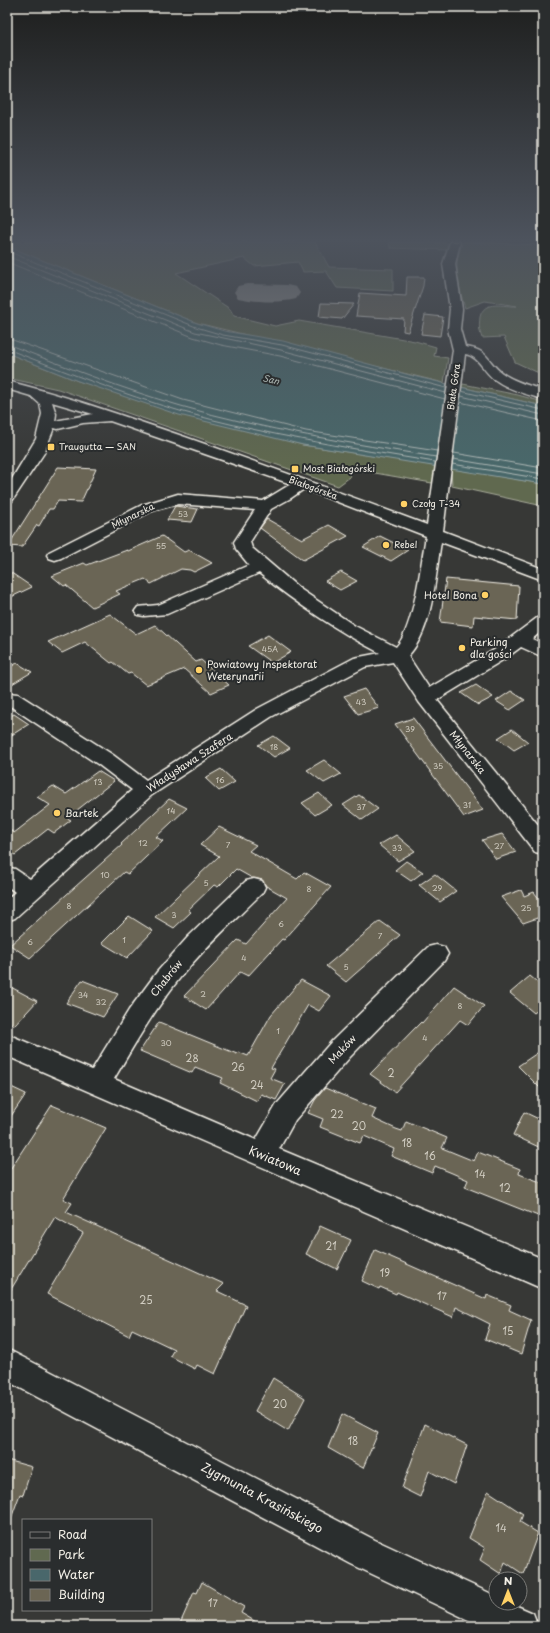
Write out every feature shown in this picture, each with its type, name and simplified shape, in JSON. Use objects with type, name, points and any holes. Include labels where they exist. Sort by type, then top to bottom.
[{"type":"street","name":"Biała Góra","points":[[435,533],[459,350],[454,329],[455,318]]},
{"type":"street","points":[[459,350],[474,351],[482,355],[495,374],[510,383],[543,395]]},
{"type":"street","name":"Białogórska","points":[[7,385],[34,391],[79,405],[302,483],[543,575]]},
{"type":"street","points":[[7,498],[28,468],[51,425],[47,404],[34,391]]},
{"type":"street","points":[[51,425],[76,415],[79,405]]},
{"type":"street","points":[[51,425],[93,418],[127,422]]},
{"type":"street","points":[[13,466],[28,468]]},
{"type":"street","name":"Młynarska","points":[[302,483],[286,495],[265,506],[242,542],[244,549],[260,566],[294,593],[349,630],[398,655],[426,698],[539,833]]},
{"type":"street","name":"Młynarska","points":[[55,555],[147,508],[163,502],[188,499],[265,506]]},
{"type":"street","points":[[398,655],[409,644],[417,627],[435,533]]},
{"type":"street","points":[[144,611],[161,610],[260,566]]},
{"type":"street","points":[[426,698],[446,688],[520,640],[543,622]]},
{"type":"street","points":[[520,640],[543,651]]},
{"type":"street","name":"Władysława Szafera","points":[[7,912],[146,790],[264,713],[360,662],[398,655]]},
{"type":"street","points":[[11,698],[106,760],[146,790]]},
{"type":"street","points":[[7,875],[31,891]]},
{"type":"street","name":"Chabrów","points":[[97,1084],[146,1004],[164,980],[182,958],[254,887]]},
{"type":"street","name":"Maków","points":[[262,1155],[286,1112],[341,1049],[436,954]]},
{"type":"street","name":"Kwiatowa","points":[[7,1045],[543,1274]]},
{"type":"street","name":"Zygmunta Krasińskiego","points":[[7,1364],[363,1552],[520,1626]]},
{"type":"green space","points":[[185,318],[243,318],[275,326],[299,321],[415,341],[436,347],[434,356],[448,358],[444,383],[197,323]]},
{"type":"green space","points":[[480,318],[543,318],[543,375],[515,362],[504,337],[482,338]]},
{"type":"green space","points":[[7,353],[78,381],[303,445],[437,466],[432,483],[352,469],[350,477],[338,486],[58,389],[7,378]]},
{"type":"green space","points":[[463,384],[518,395],[543,402],[543,406],[461,387]]},
{"type":"green space","points":[[451,468],[543,484],[543,506],[452,486]]},
{"type":"water","name":"San","points":[[7,318],[185,318],[224,331],[283,341],[417,377],[543,406],[543,484],[303,445],[179,415],[78,381],[7,353]]},
{"type":"building","points":[[391,318],[412,318],[408,332],[403,331],[404,319]]},
{"type":"building","points":[[424,318],[443,318],[440,336],[421,334]]},
{"type":"building","points":[[58,467],[96,469],[81,502],[58,501],[53,509],[49,509],[39,526],[37,525],[22,547],[8,546]]},
{"type":"building","points":[[175,506],[198,509],[192,522],[167,520]]},
{"type":"building","points":[[267,519],[302,539],[329,525],[348,536],[303,560],[260,528]]},
{"type":"building","points":[[162,536],[184,552],[189,550],[212,563],[194,572],[181,569],[151,584],[145,579],[116,591],[120,594],[92,607],[66,585],[64,586],[52,576],[84,563],[87,565],[127,550],[128,551]]},
{"type":"building","points":[[380,536],[408,550],[391,561],[363,547]]},
{"type":"building","points":[[7,570],[32,587],[7,599]]},
{"type":"building","points":[[341,572],[357,581],[340,590],[325,581]]},
{"type":"building","points":[[446,579],[519,586],[517,620],[474,616],[473,626],[440,622]]},
{"type":"building","points":[[110,614],[136,634],[155,625],[196,662],[201,660],[229,685],[211,693],[184,669],[146,685],[131,673],[128,674],[113,662],[111,663],[85,642],[62,653],[48,642]]},
{"type":"building","points":[[268,635],[291,652],[272,663],[248,646]]},
{"type":"building","points":[[17,663],[32,672],[7,687],[7,669]]},
{"type":"building","points":[[476,685],[493,697],[478,705],[461,693]]},
{"type":"building","points":[[364,689],[379,708],[358,714],[344,696]]},
{"type":"building","points":[[511,691],[525,700],[510,710],[496,701]]},
{"type":"building","points":[[14,714],[29,724],[7,738],[7,718]]},
{"type":"building","points":[[413,718],[483,810],[464,817],[395,724]]},
{"type":"building","points":[[512,729],[528,742],[514,750],[498,738]]},
{"type":"building","points":[[274,736],[290,748],[274,757],[258,745]]},
{"type":"building","points":[[324,760],[341,774],[324,783],[307,770]]},
{"type":"building","points":[[221,769],[235,782],[219,791],[205,778]]},
{"type":"building","points":[[98,771],[114,781],[67,818],[71,820],[54,833],[48,829],[15,855],[7,850],[7,828],[14,833],[50,805],[37,797],[53,786],[66,794]]},
{"type":"building","points":[[319,793],[332,805],[315,815],[302,803]]},
{"type":"building","points":[[359,795],[378,809],[362,820],[343,805]]},
{"type":"building","points":[[169,799],[187,808],[156,837],[163,841],[128,874],[124,872],[30,958],[10,945],[122,845],[121,844]]},
{"type":"building","points":[[219,827],[256,845],[249,851],[297,879],[304,872],[331,887],[284,940],[282,939],[248,976],[240,972],[206,1010],[184,996],[238,940],[246,944],[287,898],[266,886],[262,880],[252,878],[236,869],[218,887],[214,885],[188,910],[191,912],[174,928],[155,917],[219,856],[200,845]]},
{"type":"building","points":[[502,834],[516,852],[496,859],[482,840]]},
{"type":"building","points":[[396,835],[415,851],[398,861],[379,845]]},
{"type":"building","points":[[406,861],[423,872],[411,881],[395,870]]},
{"type":"building","points":[[435,874],[456,891],[440,902],[419,885]]},
{"type":"building","points":[[521,890],[524,896],[534,892],[543,904],[543,916],[523,923],[501,897]]},
{"type":"building","points":[[129,916],[153,931],[127,958],[102,943]]},
{"type":"building","points":[[380,921],[400,935],[346,982],[326,966]]},
{"type":"building","points":[[530,976],[543,987],[543,1006],[534,1013],[510,993]]},
{"type":"building","points":[[82,980],[118,994],[103,1017],[66,1003]]},
{"type":"building","points":[[301,980],[331,996],[319,1011],[308,1005],[271,1068],[275,1069],[270,1078],[285,1084],[276,1100],[261,1094],[257,1101],[220,1083],[223,1078],[195,1067],[192,1073],[140,1051],[159,1022],[237,1054],[238,1052],[248,1056],[271,1015]]},
{"type":"building","points":[[7,985],[37,1001],[15,1025],[7,1021]]},
{"type":"building","points":[[454,986],[484,1006],[468,1025],[460,1020],[395,1092],[370,1074],[421,1022],[422,1023]]},
{"type":"building","points":[[543,1049],[543,1091],[518,1066]]},
{"type":"building","points":[[7,1085],[26,1094],[7,1122]]},
{"type":"building","points":[[325,1088],[376,1109],[372,1118],[396,1129],[402,1131],[406,1121],[447,1138],[442,1148],[474,1161],[478,1152],[520,1169],[519,1174],[543,1183],[543,1218],[465,1187],[468,1180],[435,1166],[432,1173],[391,1156],[394,1149],[364,1136],[360,1143],[320,1127],[323,1119],[308,1113],[315,1100]]},
{"type":"building","points":[[52,1105],[106,1128],[63,1199],[72,1203],[66,1212],[224,1284],[217,1291],[246,1305],[215,1374],[197,1365],[195,1369],[170,1356],[174,1349],[132,1329],[129,1336],[47,1294],[83,1233],[55,1217],[7,1296],[7,1174]]},
{"type":"building","points":[[524,1112],[543,1121],[543,1149],[513,1135]]},
{"type":"building","points":[[320,1226],[351,1240],[337,1269],[306,1254]]},
{"type":"building","points":[[375,1250],[486,1299],[487,1295],[511,1305],[509,1310],[531,1320],[521,1354],[485,1339],[490,1324],[456,1307],[453,1317],[397,1292],[396,1294],[380,1287],[379,1289],[362,1281]]},
{"type":"building","points":[[273,1378],[305,1398],[288,1431],[255,1411]]},
{"type":"building","points":[[342,1414],[378,1433],[363,1468],[328,1448]]},
{"type":"building","points":[[425,1424],[467,1445],[454,1484],[429,1471],[420,1497],[402,1488]]},
{"type":"building","points":[[7,1460],[32,1467],[23,1495],[20,1494],[9,1524],[7,1524]]},
{"type":"building","points":[[488,1491],[523,1514],[520,1522],[538,1533],[524,1571],[518,1571],[505,1562],[502,1571],[496,1571],[480,1560],[485,1548],[469,1538]]},
{"type":"building","points":[[202,1582],[244,1607],[241,1613],[263,1626],[179,1626],[194,1592],[197,1593]]},
{"type":"place","name":"Traugutta — SAN","points":[[51,447]]},
{"type":"place","name":"Most Białogórski","points":[[295,469]]},
{"type":"place","name":"Czołg T-34","points":[[404,504]]},
{"type":"place","name":"Rebel","points":[[386,545]]},
{"type":"place","name":"Hotel Bona","points":[[485,595]]},
{"type":"place","name":"Parking dla gości","points":[[462,648]]},
{"type":"place","name":"Powiatowy Inspektorat Weterynarii","points":[[199,670]]},
{"type":"place","name":"Bartek","points":[[57,813]]}]
